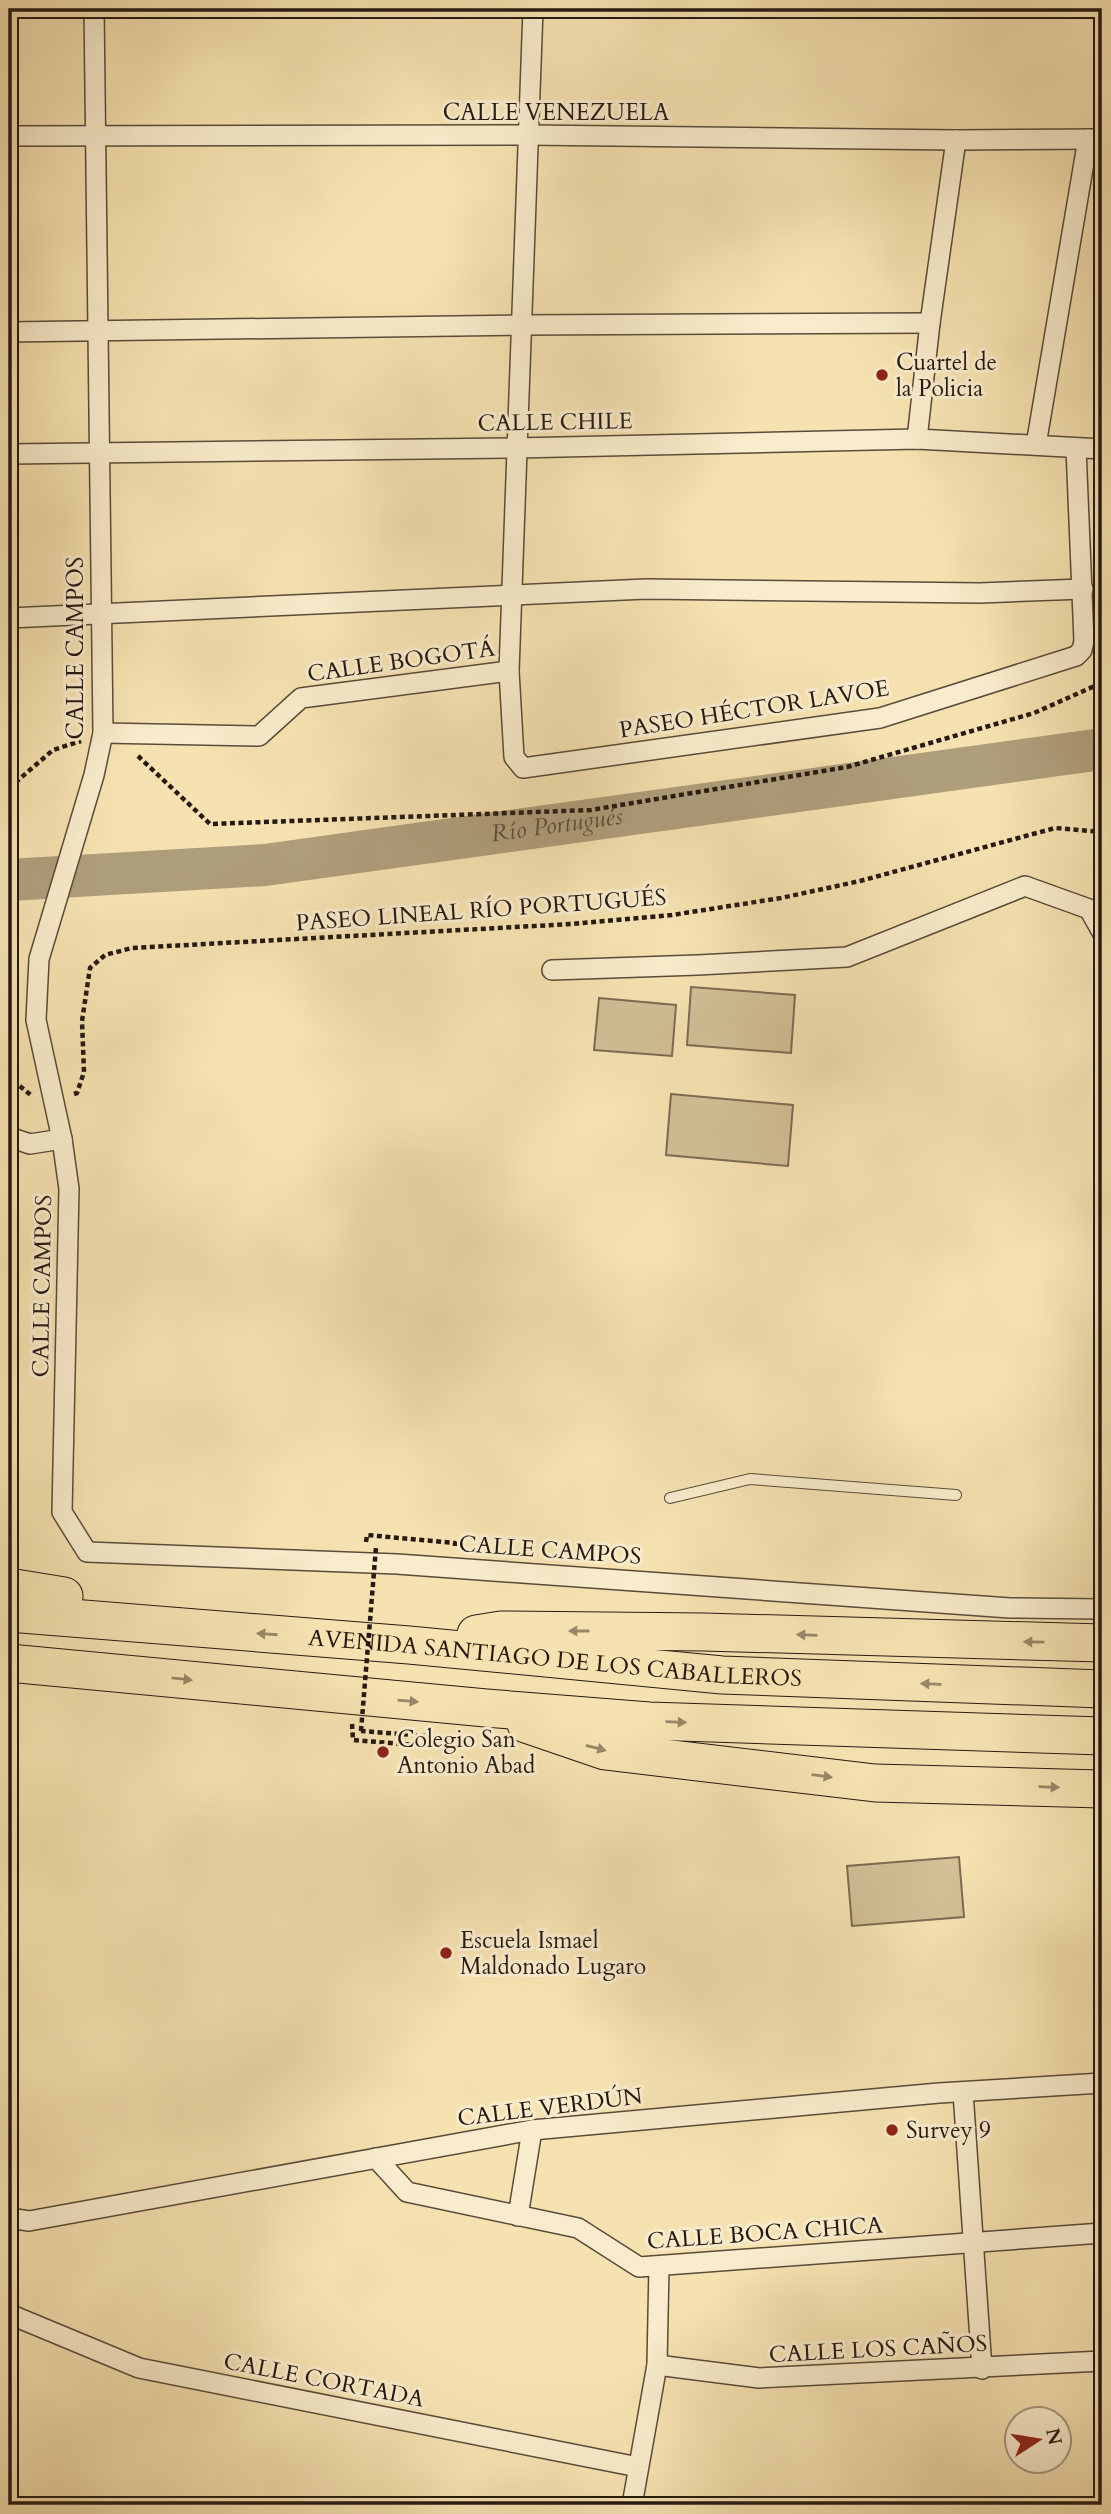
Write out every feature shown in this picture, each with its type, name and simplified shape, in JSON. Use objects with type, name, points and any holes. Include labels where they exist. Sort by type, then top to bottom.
[{"type":"highway","points":[[9,1587],[65,1596],[151,1625]]},
{"type":"highway","name":"AVENIDA SANTIAGO DE LOS CABALLEROS","points":[[9,1613],[409,1644],[723,1675],[1102,1689]]},
{"type":"highway","points":[[409,1644],[501,1630],[704,1632],[1102,1643]]},
{"type":"highway","name":"AVENIDA SANTIAGO DE LOS CABALLEROS","points":[[9,1663],[649,1721],[1102,1736]]},
{"type":"highway","points":[[9,1679],[114,1672]]},
{"type":"highway","points":[[486,1708],[605,1751],[875,1783],[1102,1789]]},
{"type":"street","name":"CALLE CAMPOS","points":[[94,9],[103,733],[94,775],[39,960],[36,1020],[55,1101],[69,1189],[62,1512],[87,1552],[397,1564],[1010,1608],[1102,1609]]},
{"type":"street","points":[[509,671],[514,594],[516,448],[533,9]]},
{"type":"street","name":"CALLE VENEZUELA","points":[[9,136],[528,135],[1095,139]]},
{"type":"street","points":[[1036,445],[1095,139]]},
{"type":"street","points":[[917,439],[930,323],[956,140]]},
{"type":"street","points":[[9,332],[930,323]]},
{"type":"street","name":"CALLE CHILE","points":[[9,454],[516,448],[917,439],[1102,449]]},
{"type":"street","points":[[9,618],[646,589],[980,593],[1083,589],[1076,448]]},
{"type":"street","name":"PASEO HÉCTOR LAVOE","points":[[509,671],[513,757],[523,768],[880,718],[1076,656],[1082,650],[1084,640],[1083,589]]},
{"type":"street","name":"CALLE BOGOTÁ","points":[[103,733],[259,736],[301,698],[509,671]]},
{"type":"street","points":[[552,970],[847,957],[1025,886],[1089,909],[1102,932]]},
{"type":"street","points":[[9,1137],[30,1144],[62,1139]]},
{"type":"street","name":"CALLE VERDÚN","points":[[9,2218],[29,2221],[532,2130],[962,2092],[1102,2083]]},
{"type":"street","points":[[962,2092],[982,2369]]},
{"type":"street","points":[[518,2216],[532,2130]]},
{"type":"street","name":"CALLE BOCA CHICA","points":[[376,2158],[407,2192],[578,2228],[639,2267],[1102,2233]]},
{"type":"street","points":[[632,2505],[657,2365],[659,2266]]},
{"type":"street","name":"CALLE CORTADA","points":[[9,2315],[139,2368],[638,2467]]},
{"type":"street","name":"CALLE LOS CAÑOS","points":[[657,2365],[759,2378],[1102,2361]]},
{"type":"lane","points":[[670,1498],[750,1479],[956,1495]]},
{"type":"path","points":[[9,788],[53,750],[103,733]]},
{"type":"path","name":"PASEO LINEAL RÍO PORTUGUÉS","points":[[55,1101],[77,1093],[84,1072],[82,1021],[90,968],[105,955],[132,948],[571,924],[673,915],[781,898],[860,881],[1055,828],[1102,832]]},
{"type":"path","points":[[9,1046],[16,1083],[30,1096],[55,1101]]},
{"type":"path","points":[[352,1740],[439,1746],[440,1737],[361,1731],[376,1547]]},
{"type":"shaded area","points":[[691,987],[795,995],[791,1053],[687,1045]]},
{"type":"shaded area","points":[[599,998],[676,1005],[672,1056],[594,1050]]},
{"type":"shaded area","points":[[671,1094],[793,1105],[788,1166],[666,1155]]},
{"type":"shaded area","points":[[959,1857],[964,1917],[852,1926],[847,1866]]},
{"type":"waterway","name":"Río Portugués","points":[[9,880],[265,865],[1102,749]]},
{"type":"place","name":"Cuartel de la Policia","points":[[882,375]]},
{"type":"place","name":"Colegio San Antonio Abad","points":[[383,1752]]},
{"type":"place","name":"Escuela Ismael Maldonado Lugaro","points":[[446,1953]]},
{"type":"place","name":"Survey 9","points":[[892,2130]]}]
